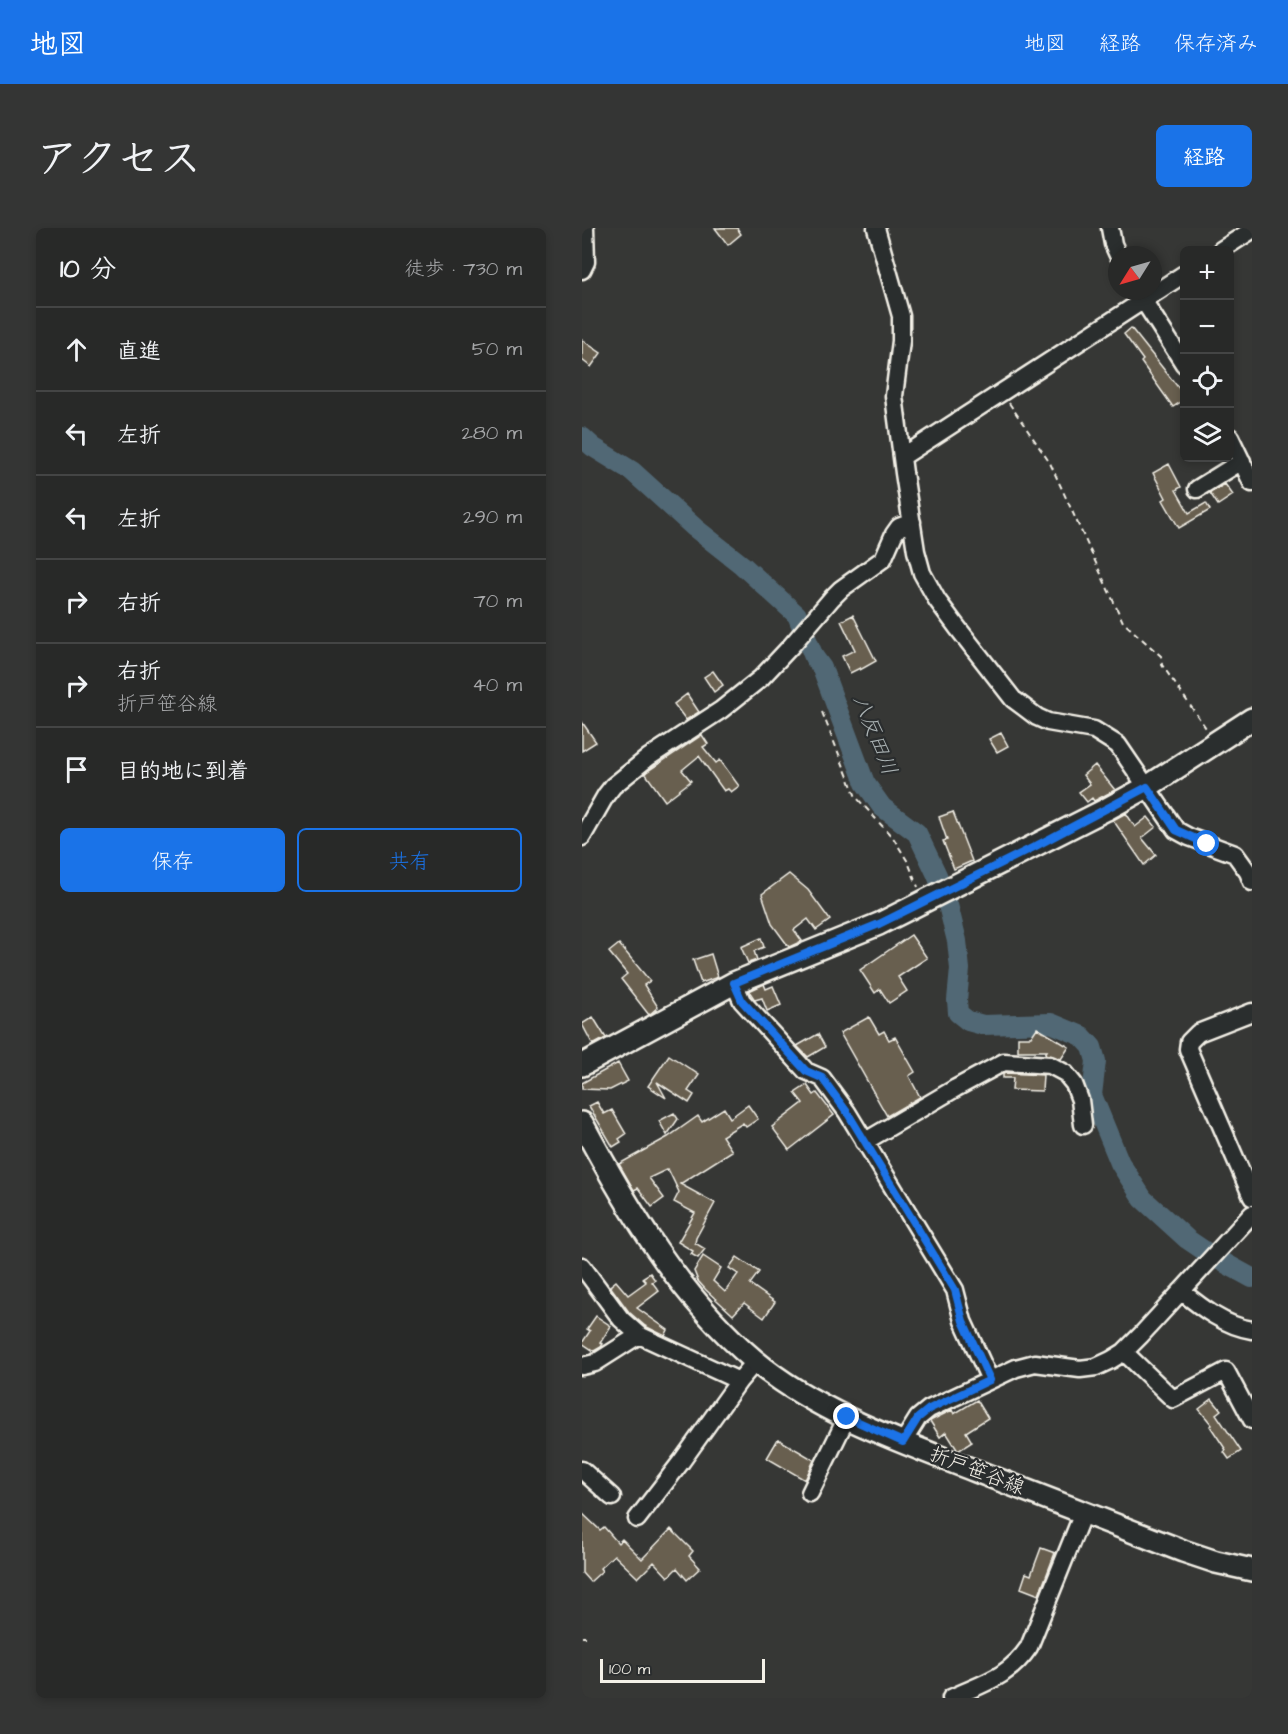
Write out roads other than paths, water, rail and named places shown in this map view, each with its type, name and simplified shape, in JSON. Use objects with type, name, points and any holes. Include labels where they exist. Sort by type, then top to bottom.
[{"type":"main road","points":[[582,1065],[734,983],[879,924],[1034,847],[1147,787],[1252,719]]},
{"type":"main road","name":"折戸笹谷線","points":[[582,1123],[611,1177],[663,1258],[711,1319],[756,1361],[819,1403],[903,1442],[1183,1551],[1216,1562],[1252,1570]]},
{"type":"street","points":[[582,270],[586,262],[585,228]]},
{"type":"street","points":[[876,228],[901,316],[894,396],[912,522],[922,573],[937,600],[1013,699],[1036,717],[1048,722],[1083,727],[1104,735],[1118,745],[1176,830],[1235,854],[1252,882]]},
{"type":"street","points":[[1110,228],[1114,246]]},
{"type":"street","points":[[1227,246],[1252,230]]},
{"type":"street","points":[[1162,285],[1180,276]]},
{"type":"street","points":[[902,457],[1002,393],[1134,300]]},
{"type":"street","points":[[1143,300],[1180,356]]},
{"type":"street","points":[[1234,445],[1252,483]]},
{"type":"street","points":[[1197,489],[1242,461]]},
{"type":"street","points":[[582,837],[613,786],[657,752],[721,710],[761,678],[832,598],[883,560],[899,527],[912,522]]},
{"type":"street","points":[[734,983],[742,1001],[806,1071],[822,1078],[847,1112],[955,1290],[963,1321],[990,1380]]},
{"type":"street","points":[[1252,1012],[1198,1033],[1189,1042],[1188,1049],[1252,1197]]},
{"type":"street","points":[[864,1142],[1004,1062],[1050,1065],[1065,1073],[1074,1084],[1080,1100],[1083,1125]]},
{"type":"street","points":[[903,1442],[918,1418],[929,1409],[1016,1368],[1035,1363],[1080,1369],[1096,1367],[1124,1352],[1252,1214]]},
{"type":"street","points":[[582,1266],[616,1312],[639,1335],[738,1381]]},
{"type":"street","points":[[1181,1291],[1205,1310],[1231,1324],[1252,1330]]},
{"type":"street","points":[[582,1366],[595,1363],[639,1335]]},
{"type":"street","points":[[1124,1352],[1173,1399],[1226,1371],[1252,1420]]},
{"type":"street","points":[[637,1519],[681,1462],[738,1381],[756,1361]]},
{"type":"street","points":[[810,1493],[847,1417]]},
{"type":"street","points":[[582,1470],[612,1497]]},
{"type":"street","points":[[951,1698],[1002,1675],[1020,1660],[1029,1647],[1083,1513]]},
{"type":"waterway","name":"八反田川","points":[[582,437],[593,447],[632,471],[797,615],[814,657],[822,668],[865,783],[882,807],[917,833],[937,875],[948,905],[957,941],[960,969],[958,1013],[968,1021],[983,1025],[1051,1023],[1082,1036],[1092,1047],[1096,1061],[1092,1095],[1120,1163],[1143,1199],[1187,1239],[1252,1278]]}]
